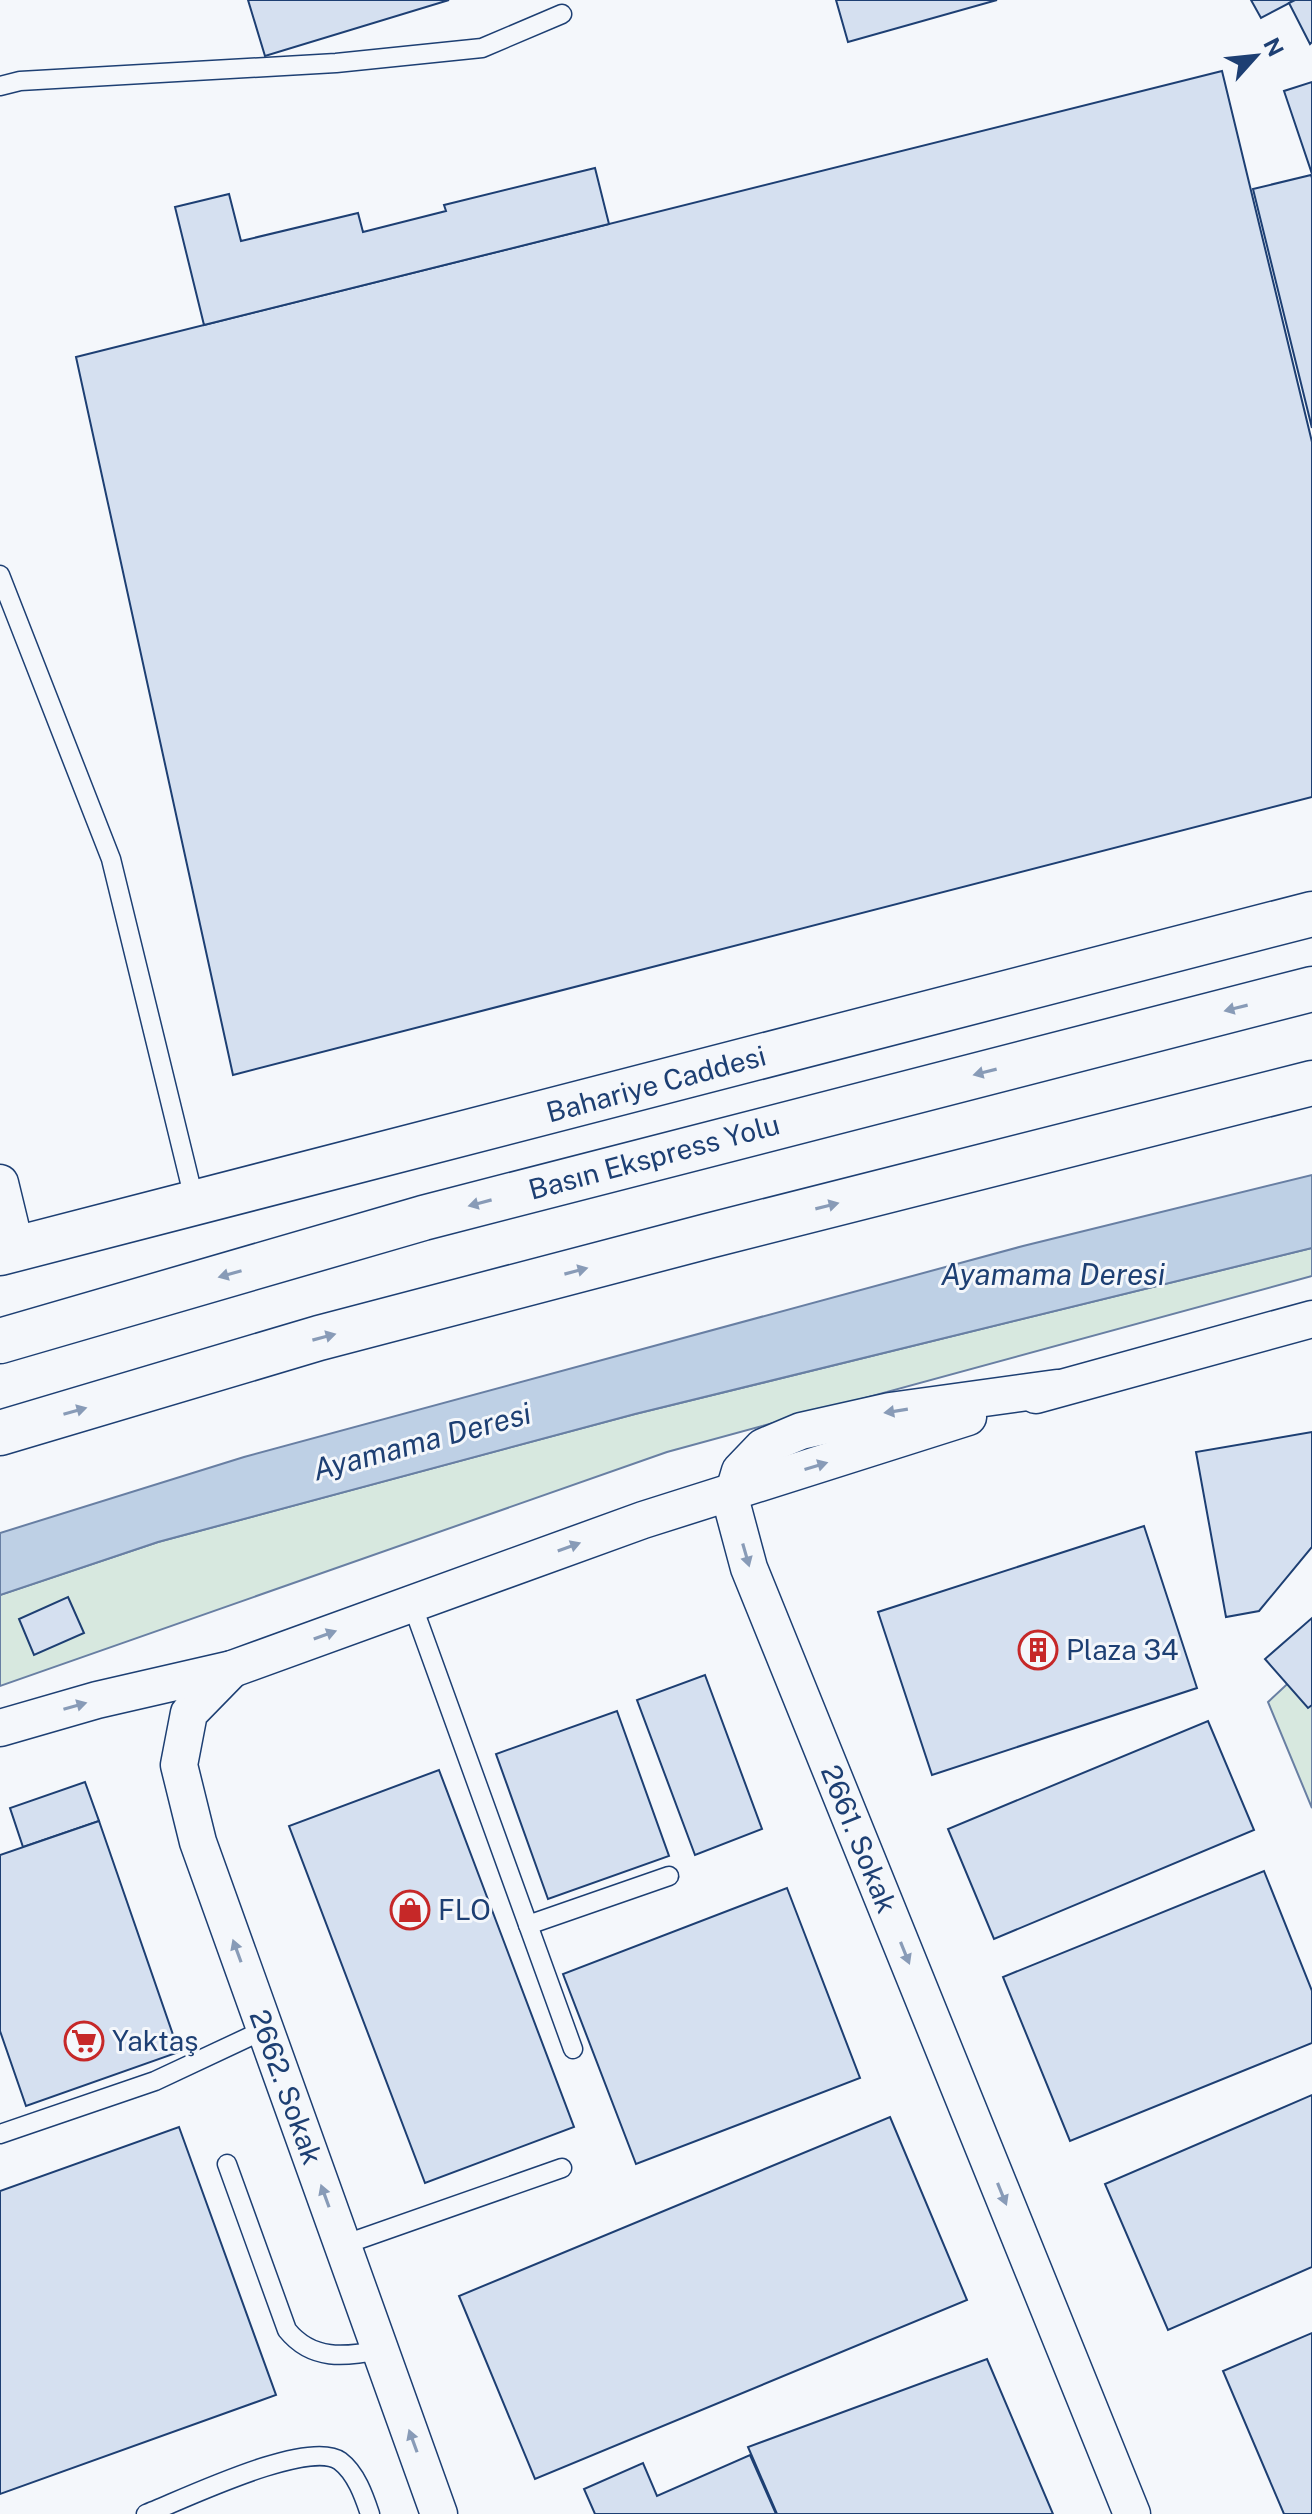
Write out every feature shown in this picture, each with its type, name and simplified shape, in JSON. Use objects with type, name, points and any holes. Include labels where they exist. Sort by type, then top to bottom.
[{"type":"main road","name":"Bahariye Caddesi","points":[[8,1251],[1312,914]]},
{"type":"main road","name":"Basın Ekspress Yolu","points":[[0,1341],[423,1218],[1312,989]]},
{"type":"main road","points":[[0,1433],[319,1338],[1312,1083]]},
{"type":"street","points":[[0,1183],[8,1251]]},
{"type":"street","points":[[0,1728],[97,1700],[232,1669],[643,1520],[1057,1388],[1312,1319]]},
{"type":"street","name":"2661. Sokak","points":[[734,1491],[731,1501],[749,1568],[1132,2514]]},
{"type":"street","name":"2662. Sokak","points":[[232,1669],[189,1713],[179,1765],[198,1842],[439,2514]]},
{"type":"lane","points":[[0,86],[20,81],[336,63],[482,48],[562,14]]},
{"type":"lane","points":[[0,575],[111,859],[195,1203]]},
{"type":"lane","points":[[412,1604],[573,2049]]},
{"type":"lane","points":[[528,1925],[669,1876]]},
{"type":"lane","points":[[0,2134],[155,2081],[266,2029]]},
{"type":"lane","points":[[227,2164],[287,2330],[297,2342],[322,2355],[359,2355],[381,2350]]},
{"type":"lane","points":[[343,2245],[562,2168]]},
{"type":"lane","points":[[146,2514],[258,2469],[323,2454],[340,2461],[361,2487],[370,2514]]},
{"type":"shaded area","points":[[1312,1248],[1312,1276],[667,1452],[0,1686],[0,1595],[158,1542],[635,1414]]},
{"type":"shaded area","points":[[1312,1661],[1312,1808],[1268,1702]]},
{"type":"water","name":"Ayamama Deresi","points":[[1312,1175],[1312,1248],[635,1414],[158,1542],[0,1595],[0,1533],[244,1457],[1023,1246]]},
{"type":"building","points":[[248,0],[449,0],[265,56]]},
{"type":"building","points":[[836,0],[997,0],[848,42]]},
{"type":"building","points":[[1251,0],[1295,0],[1261,18]]},
{"type":"building","points":[[1312,0],[1310,44],[1289,3]]},
{"type":"building","points":[[1222,71],[1312,442],[1312,797],[233,1075],[76,357]]},
{"type":"building","points":[[1312,82],[1312,174],[1284,91]]},
{"type":"building","points":[[595,168],[609,224],[204,325],[175,207],[229,194],[241,241],[358,213],[363,232],[446,211],[444,205]]},
{"type":"building","points":[[1311,175],[1312,178],[1312,428],[1253,189]]},
{"type":"building","points":[[1312,1432],[1312,1547],[1259,1611],[1226,1617],[1196,1452]]},
{"type":"building","name":"Plaza 34","points":[[1144,1526],[1197,1688],[932,1775],[878,1612]]},
{"type":"building","points":[[68,1597],[84,1633],[34,1655],[19,1619]]},
{"type":"building","points":[[1312,1618],[1312,1705],[1308,1708],[1265,1659]]},
{"type":"building","points":[[705,1675],[762,1829],[695,1855],[637,1700]]},
{"type":"building","points":[[617,1711],[669,1856],[548,1899],[496,1754]]},
{"type":"building","points":[[1208,1721],[1254,1830],[994,1939],[948,1829]]},
{"type":"building","points":[[439,1770],[574,2127],[425,2183],[289,1826]]},
{"type":"building","points":[[85,1782],[99,1821],[23,1847],[10,1808]]},
{"type":"building","points":[[99,1821],[179,2052],[26,2106],[0,2031],[0,1855]]},
{"type":"building","points":[[1264,1871],[1312,1991],[1312,2043],[1070,2141],[1003,1977]]},
{"type":"building","points":[[787,1888],[860,2078],[636,2164],[563,1974]]},
{"type":"building","points":[[1312,2095],[1312,2267],[1168,2330],[1105,2184]]},
{"type":"building","points":[[890,2117],[967,2300],[535,2479],[459,2296]]},
{"type":"building","points":[[179,2127],[276,2395],[0,2494],[0,2191]]},
{"type":"building","points":[[1312,2333],[1312,2514],[1284,2514],[1223,2371]]},
{"type":"building","points":[[987,2359],[1053,2514],[777,2514],[748,2447]]},
{"type":"building","points":[[750,2455],[776,2514],[595,2514],[584,2489],[643,2463],[657,2496]]},
{"type":"place","name":"Plaza 34","points":[[1038,1650]]},
{"type":"place","name":"FLO","points":[[410,1910]]},
{"type":"place","name":"Yaktaş","points":[[84,2041]]}]
